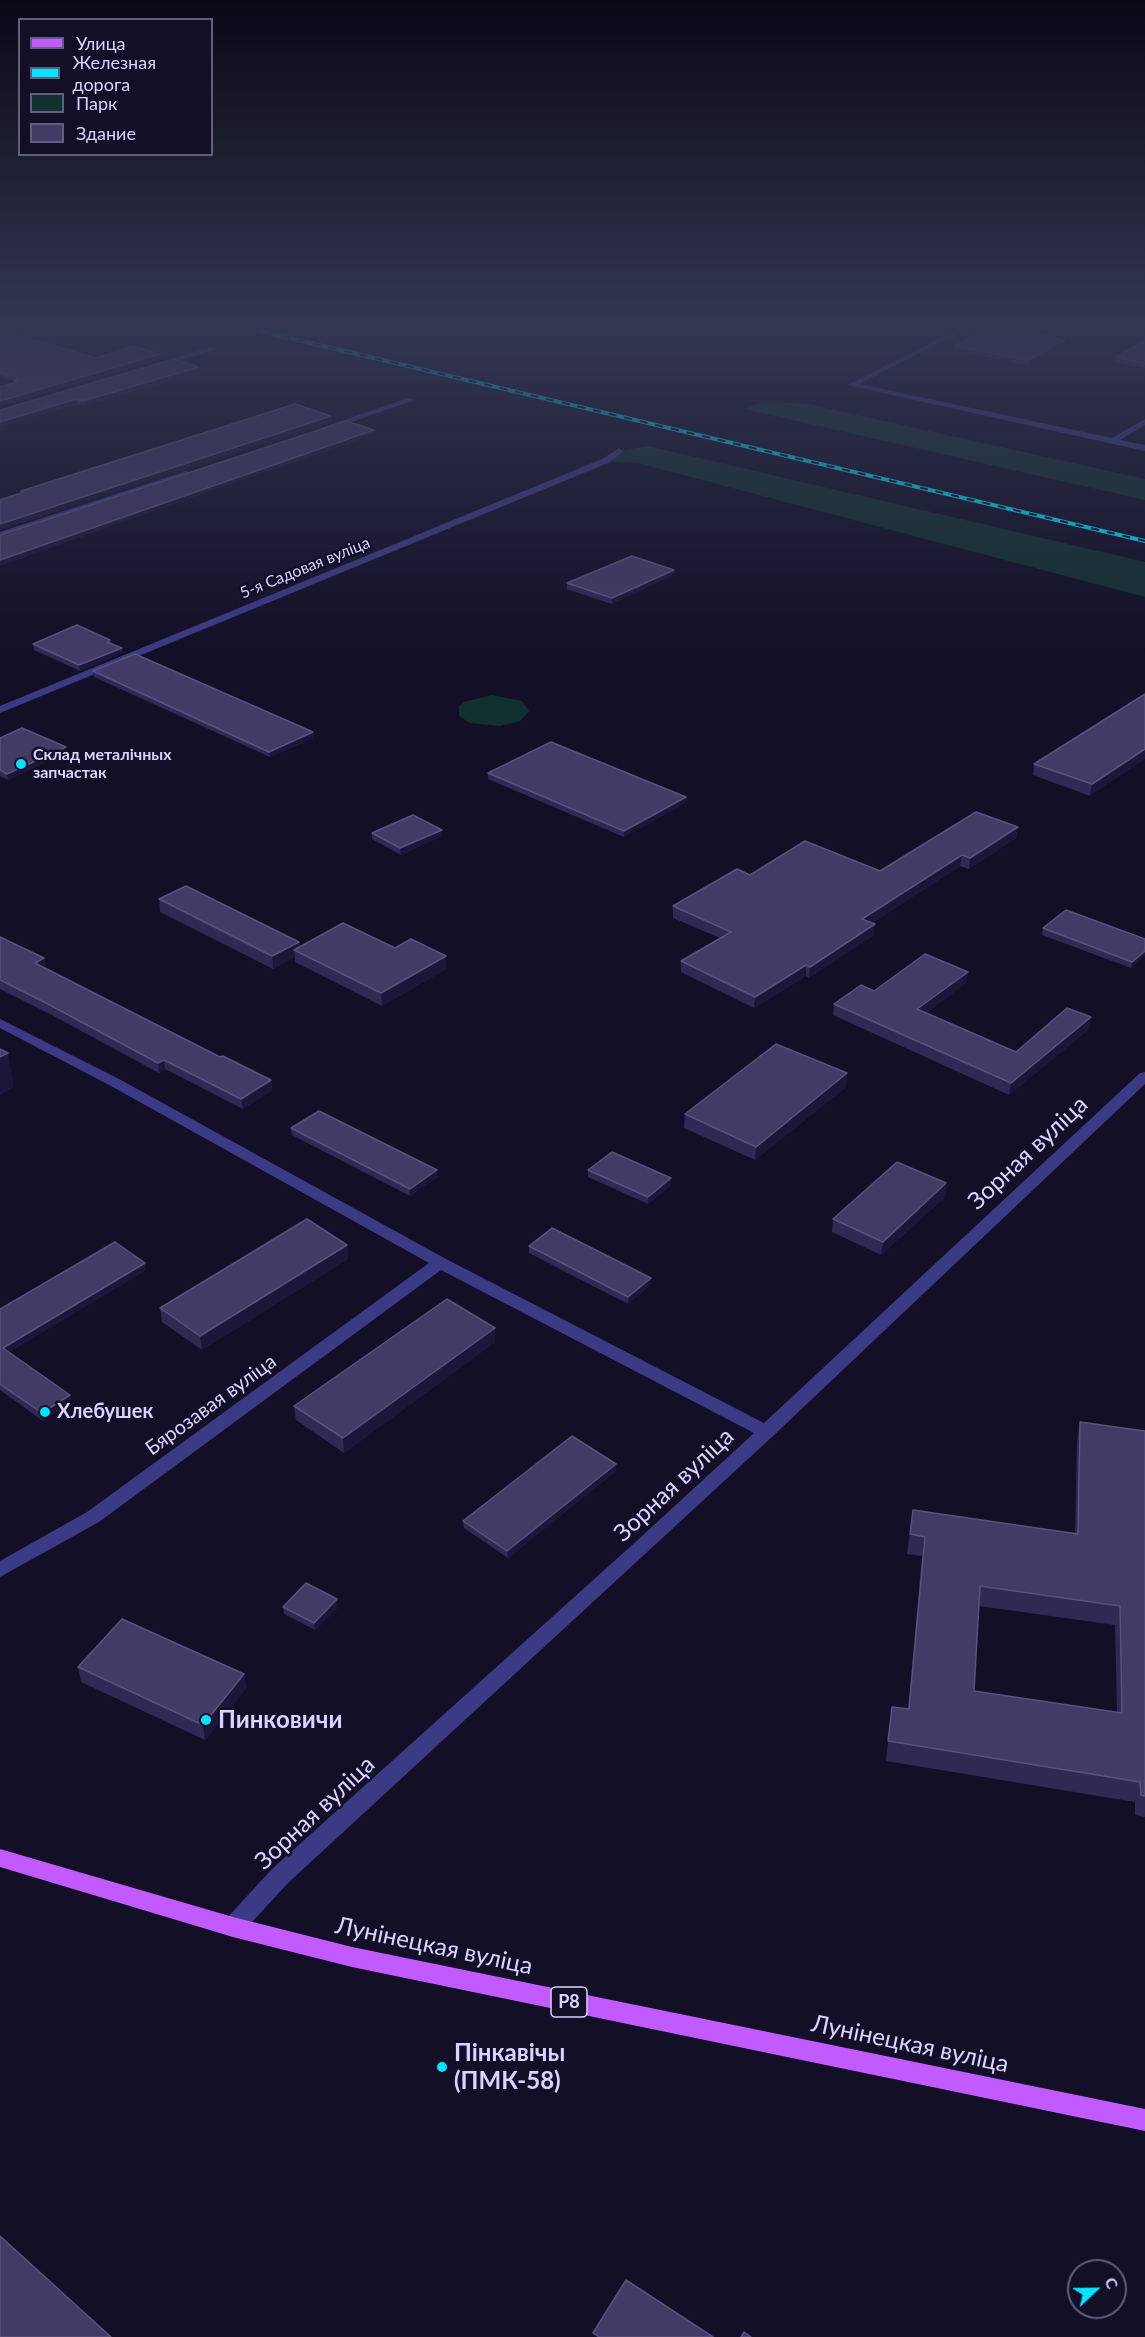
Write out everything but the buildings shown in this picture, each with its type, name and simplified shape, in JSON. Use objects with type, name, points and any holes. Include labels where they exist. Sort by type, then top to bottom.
[{"type":"main road","name":"Лунінецкая вуліца","points":[[0,1858],[233,1927],[352,1957],[1145,2120]]},
{"type":"street","points":[[1081,434],[1145,448]]},
{"type":"street","points":[[1113,441],[1124,434]]},
{"type":"street","name":"5-я Садовая вуліца","points":[[0,710],[594,465],[619,450]]},
{"type":"street","points":[[0,535],[200,469]]},
{"type":"street","points":[[0,1023],[116,1083],[440,1263],[767,1432]]},
{"type":"street","name":"Зорная вуліца","points":[[233,1927],[279,1876],[767,1432],[1145,1076]]},
{"type":"street","name":"Бярозавая вуліца","points":[[0,1570],[93,1517],[440,1263]]},
{"type":"green space","points":[[854,434],[943,434],[1145,479],[1145,500]]},
{"type":"green space","points":[[648,446],[1145,562],[1145,597],[638,463],[605,461],[619,451]]},
{"type":"green space","points":[[492,695],[522,701],[529,711],[520,721],[500,726],[470,723],[459,716],[459,706],[464,702]]},
{"type":"railway","points":[[694,434],[1145,541]]},
{"type":"place","name":"Склад металічных запчастак","points":[[21,764]]},
{"type":"place","name":"Хлебушек","points":[[45,1412]]},
{"type":"place","name":"Пинковичи","points":[[206,1720]]},
{"type":"place","name":"Пінкавічы (ПМК-58)","points":[[442,2067]]}]
